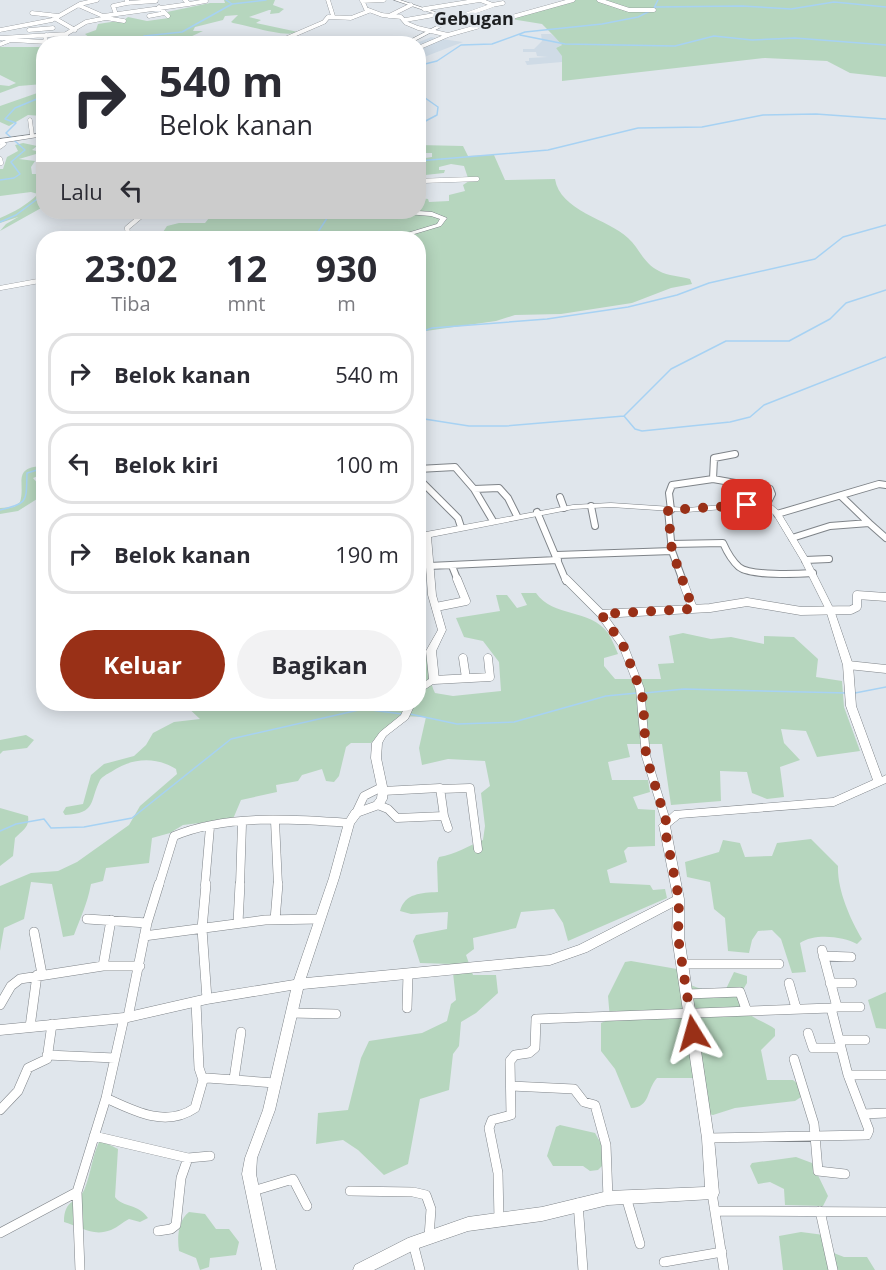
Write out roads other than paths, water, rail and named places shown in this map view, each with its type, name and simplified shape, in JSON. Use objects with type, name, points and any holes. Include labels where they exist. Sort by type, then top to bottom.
[{"type":"street","points":[[29,27],[56,19],[78,5],[97,0]]},
{"type":"street","points":[[116,14],[113,6],[127,2],[155,0],[167,15],[150,16],[144,10]]},
{"type":"street","points":[[185,0],[189,4]]},
{"type":"street","points":[[328,0],[333,16]]},
{"type":"street","points":[[362,1],[384,0]]},
{"type":"street","points":[[396,0],[478,25]]},
{"type":"street","points":[[424,9],[480,0],[492,5]]},
{"type":"street","points":[[426,45],[478,25],[573,0]]},
{"type":"street","points":[[599,0],[629,10],[652,10]]},
{"type":"street","points":[[0,38],[66,34],[85,23],[116,14],[206,1]]},
{"type":"street","points":[[362,1],[369,10],[405,20],[440,14]]},
{"type":"street","points":[[127,2],[135,11]]},
{"type":"street","points":[[421,36],[454,19],[504,3]]},
{"type":"street","points":[[78,5],[105,17],[124,21]]},
{"type":"street","points":[[389,16],[411,5]]},
{"type":"street","points":[[450,5],[456,8]]},
{"type":"street","points":[[290,36],[333,16],[351,18],[369,10]]},
{"type":"street","points":[[32,13],[62,16]]},
{"type":"street","points":[[82,17],[85,23]]},
{"type":"street","points":[[56,19],[75,30]]},
{"type":"street","points":[[405,20],[408,24],[430,32],[448,35]]},
{"type":"street","points":[[13,27],[13,34],[18,34],[18,37]]},
{"type":"street","points":[[29,27],[30,36]]},
{"type":"street","points":[[0,28],[53,28]]},
{"type":"street","points":[[1,44],[6,38]]},
{"type":"street","points":[[1,44],[11,40],[36,41]]},
{"type":"street","points":[[30,120],[32,135]]},
{"type":"street","points":[[0,147],[4,144],[4,140],[36,135]]},
{"type":"street","points":[[426,181],[451,178],[477,179]]},
{"type":"street","points":[[419,231],[439,225],[444,218],[426,214]]},
{"type":"street","points":[[128,231],[127,228],[135,219]]},
{"type":"street","points":[[0,288],[36,281]]},
{"type":"street","points":[[713,479],[714,458],[735,454]]},
{"type":"street","points":[[426,469],[455,467],[474,489],[493,521]]},
{"type":"street","points":[[693,609],[671,548],[669,493],[672,485],[713,479],[770,489],[772,494],[766,506]]},
{"type":"street","points":[[492,488],[501,483]]},
{"type":"street","points":[[777,514],[879,484],[886,485]]},
{"type":"street","points":[[426,486],[458,518],[461,527]]},
{"type":"street","points":[[474,489],[502,490],[517,516]]},
{"type":"street","points":[[841,496],[869,523],[883,531],[886,538]]},
{"type":"street","points":[[560,497],[564,508]]},
{"type":"street","points":[[426,534],[537,512],[591,506],[630,506],[670,510],[741,505],[766,506],[777,514],[813,573],[830,610],[848,665],[848,692],[883,780],[834,802],[678,814],[666,821]]},
{"type":"street","points":[[591,506],[595,526]]},
{"type":"street","points":[[537,512],[567,583],[601,614],[623,645],[643,699],[646,756],[666,821],[664,825],[679,899],[678,937],[708,1138],[712,1193],[723,1270]]},
{"type":"street","points":[[792,538],[830,526],[869,523]]},
{"type":"street","points":[[429,566],[558,558],[723,543],[731,560],[741,569],[762,571],[770,575],[813,573]]},
{"type":"street","points":[[426,553],[435,607],[442,630],[431,651],[434,656],[434,680]]},
{"type":"street","points":[[805,560],[830,559]]},
{"type":"street","points":[[435,607],[466,601],[462,587],[456,582],[452,566]]},
{"type":"street","points":[[601,614],[693,609],[747,602],[793,610],[830,610],[856,608],[857,595],[885,599]]},
{"type":"street","points":[[463,658],[466,678]]},
{"type":"street","points":[[426,686],[434,680],[490,677],[488,658]]},
{"type":"street","points":[[848,665],[886,669]]},
{"type":"street","points":[[378,805],[383,789],[376,758],[377,743],[406,711]]},
{"type":"street","points":[[269,1270],[249,1166],[275,1083],[298,984],[349,823],[356,813],[360,798],[364,793],[383,789],[470,788],[478,849]]},
{"type":"street","points":[[441,789],[444,816],[448,828]]},
{"type":"street","points":[[356,813],[378,805],[388,809],[397,818],[444,816]]},
{"type":"street","points":[[80,1270],[77,1235],[80,1205],[77,1192],[106,1098],[140,966],[147,923],[171,840],[178,833],[210,827],[275,821],[349,823]]},
{"type":"street","points":[[275,821],[278,887],[275,920]]},
{"type":"street","points":[[238,923],[242,824]]},
{"type":"street","points":[[106,1098],[147,1115],[182,1115],[192,1111],[198,1103],[203,1080],[199,1068],[202,929],[210,827]]},
{"type":"street","points":[[0,1030],[126,1018],[202,1000],[298,984],[561,958],[679,899]]},
{"type":"street","points":[[87,919],[147,923]]},
{"type":"street","points":[[144,936],[238,923],[319,919]]},
{"type":"street","points":[[103,966],[111,920]]},
{"type":"street","points":[[30,1027],[40,975],[34,932]]},
{"type":"street","points":[[708,1138],[867,1135],[869,1130],[848,1075],[840,1044],[830,983],[822,953],[851,957]]},
{"type":"street","points":[[683,964],[779,963]]},
{"type":"street","points":[[0,1005],[13,983],[40,975],[103,966],[140,966]]},
{"type":"street","points":[[408,974],[408,1008]]},
{"type":"street","points":[[789,983],[796,1008]]},
{"type":"street","points":[[830,983],[852,983]]},
{"type":"street","points":[[688,994],[740,992],[746,1009]]},
{"type":"street","points":[[499,1220],[498,1173],[489,1128],[492,1120],[511,1114],[512,1058],[535,1048],[536,1019],[746,1009],[860,1007]]},
{"type":"street","points":[[291,1013],[336,1014]]},
{"type":"street","points":[[0,1110],[18,1091],[28,1068],[34,1063],[45,1061],[52,1024]]},
{"type":"street","points":[[234,1079],[241,1032]]},
{"type":"street","points":[[808,1033],[813,1048],[866,1040]]},
{"type":"street","points":[[47,1055],[115,1058]]},
{"type":"street","points":[[794,1059],[817,1137],[819,1172],[845,1174]]},
{"type":"street","points":[[848,1075],[886,1075]]},
{"type":"street","points":[[203,1080],[211,1077],[275,1083]]},
{"type":"street","points":[[511,1086],[574,1089],[584,1102],[595,1105],[606,1145],[608,1198]]},
{"type":"street","points":[[863,1114],[886,1113]]},
{"type":"street","points":[[94,1136],[188,1158],[210,1156]]},
{"type":"street","points":[[158,1231],[171,1229],[176,1225],[182,1178],[188,1158]]},
{"type":"street","points":[[253,1191],[293,1179],[307,1206]]},
{"type":"street","points":[[350,1191],[413,1192],[426,1195],[431,1209],[429,1237]]},
{"type":"street","points":[[0,1233],[77,1192]]},
{"type":"street","points":[[360,1270],[413,1243],[457,1227],[542,1214],[578,1203],[608,1198],[712,1193]]},
{"type":"street","points":[[626,1196],[640,1244]]},
{"type":"street","points":[[578,1203],[583,1270]]},
{"type":"street","points":[[716,1211],[886,1212]]},
{"type":"street","points":[[820,1211],[833,1270]]},
{"type":"street","points":[[413,1243],[420,1270]]},
{"type":"street","points":[[664,1262],[722,1252]]},
{"type":"waterway","points":[[226,0],[232,4]]},
{"type":"waterway","points":[[232,4],[266,0]]},
{"type":"waterway","points":[[654,8],[658,0]]},
{"type":"waterway","points":[[655,7],[742,6],[791,9],[834,2],[886,7]]},
{"type":"waterway","points":[[144,36],[182,32],[232,4]]},
{"type":"waterway","points":[[426,64],[437,61],[461,45],[492,44],[525,32],[602,24],[638,17],[650,11]]},
{"type":"waterway","points":[[520,35],[565,44],[675,46],[714,36],[752,40],[795,38],[886,45]]},
{"type":"waterway","points":[[0,180],[14,178],[20,174],[11,162],[25,150],[6,133],[16,123],[5,119],[15,108],[36,99]]},
{"type":"waterway","points":[[426,99],[438,107],[437,115],[426,121]]},
{"type":"waterway","points":[[426,160],[548,150],[638,128],[702,127],[763,115],[816,114],[886,119]]},
{"type":"waterway","points":[[0,222],[16,215],[36,200]]},
{"type":"waterway","points":[[319,231],[326,219]]},
{"type":"waterway","points":[[426,330],[547,319],[628,307],[677,295],[709,283],[815,259],[843,237],[886,225]]},
{"type":"waterway","points":[[624,416],[671,369],[726,341],[789,341],[830,319],[846,303],[886,290]]},
{"type":"waterway","points":[[624,416],[635,429],[642,431],[730,422],[750,417],[764,405],[886,357]]},
{"type":"waterway","points":[[426,419],[469,426],[506,426],[624,416]]},
{"type":"waterway","points":[[0,510],[24,500],[27,473],[36,470]]},
{"type":"waterway","points":[[855,693],[886,687]]},
{"type":"waterway","points":[[645,693],[684,689],[847,693]]},
{"type":"waterway","points":[[410,714],[457,724],[514,722],[606,696],[637,693]]},
{"type":"waterway","points":[[0,831],[16,824],[44,819],[51,828],[84,827],[132,818],[231,739],[354,711]]},
{"type":"waterway","points":[[379,711],[402,714]]},
{"type":"district","name":"Gebugan","points":[[474,18]]}]
